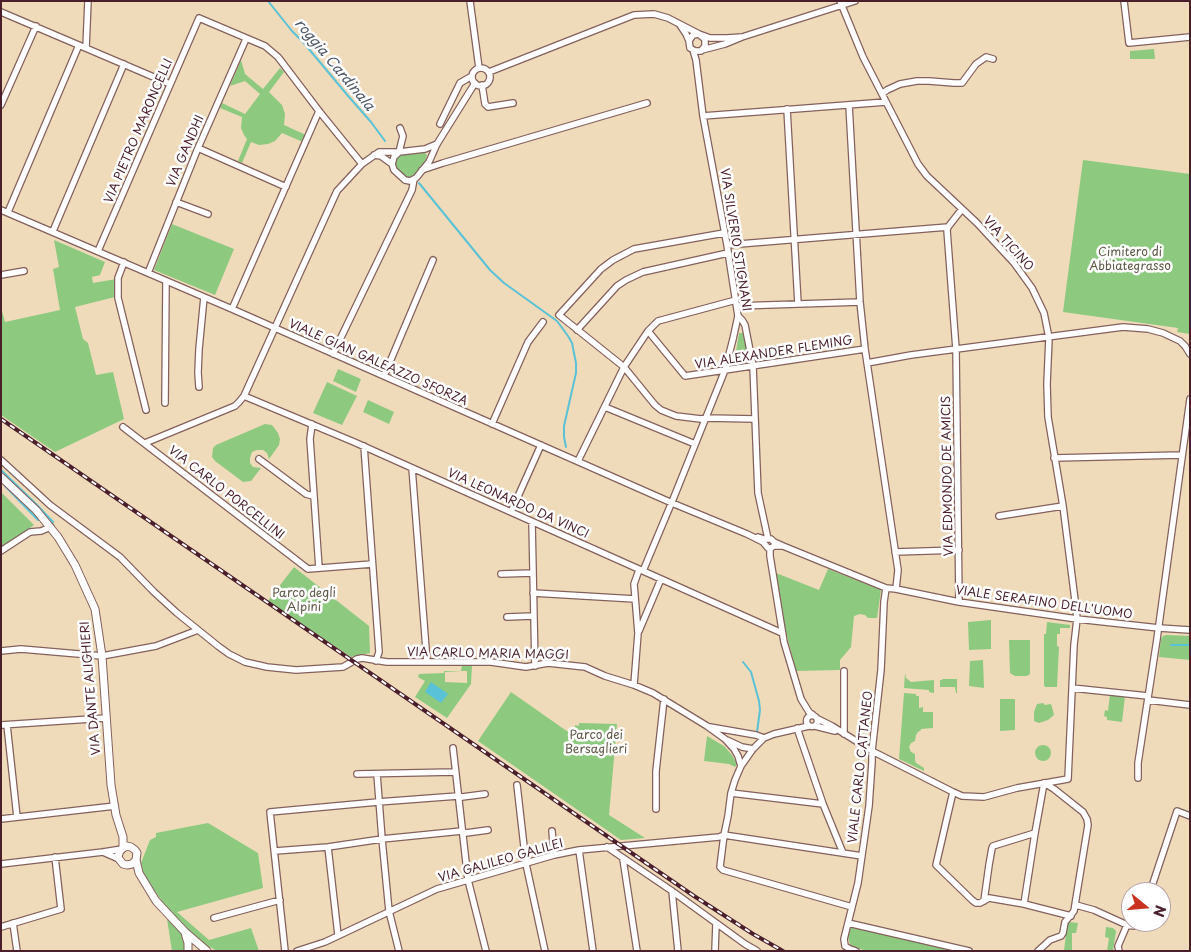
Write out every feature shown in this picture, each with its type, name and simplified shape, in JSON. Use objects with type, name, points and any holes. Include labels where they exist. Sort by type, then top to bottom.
[{"type":"main road","name":"VIA DANTE ALIGHIERI","points":[[1,477],[51,527],[71,557],[92,603],[96,616],[102,656],[111,785],[114,806],[125,848]]},
{"type":"main road","points":[[138,873],[136,853],[134,850],[125,848],[119,853],[119,859],[123,864],[138,873],[156,901],[205,950]]},
{"type":"main road","points":[[127,865],[132,864],[136,860]]},
{"type":"main road","points":[[185,932],[188,951]]},
{"type":"street","points":[[8,212],[82,46],[88,1]]},
{"type":"street","points":[[470,1],[479,68]]},
{"type":"street","points":[[678,23],[686,34],[690,46],[698,50],[725,44],[840,3],[855,1]]},
{"type":"street","points":[[1124,1],[1130,43],[1190,37]]},
{"type":"street","name":"VIA TICINO","points":[[840,3],[882,94],[921,169],[940,190],[999,246],[1027,280],[1042,308],[1049,338],[1047,400],[1077,619],[1074,645],[1068,780],[1044,783]]},
{"type":"street","points":[[1,12],[170,84]]},
{"type":"street","points":[[489,72],[634,15],[654,14],[668,18],[700,35],[705,39],[706,43],[704,47],[698,50]]},
{"type":"street","name":"VIA PIETRO MARONCELLI","points":[[98,251],[199,18],[246,39]]},
{"type":"street","points":[[1,106],[36,26]]},
{"type":"street","points":[[689,42],[693,35],[710,38],[742,37]]},
{"type":"street","points":[[246,39],[265,46],[278,57],[362,164]]},
{"type":"street","name":"VIA GANDHI","points":[[148,273],[198,148],[246,39]]},
{"type":"street","name":"VIA SILVERIO STIGNANI","points":[[638,633],[634,584],[672,503],[706,418],[734,339],[738,316],[703,116],[696,60],[698,50]]},
{"type":"street","points":[[882,94],[893,87],[917,81],[962,83],[976,64],[983,58],[993,59]]},
{"type":"street","points":[[53,231],[124,64]]},
{"type":"street","points":[[440,124],[460,83],[472,76],[474,71],[479,68],[485,68],[489,72],[489,80],[486,84],[482,85],[475,83]]},
{"type":"street","points":[[472,76],[475,83]]},
{"type":"street","points":[[400,128],[403,136],[399,152],[394,157],[392,164],[394,170],[405,180],[410,181],[414,179],[428,162],[475,83]]},
{"type":"street","points":[[482,85],[488,107],[513,103]]},
{"type":"street","points":[[703,116],[886,102]]},
{"type":"street","points":[[422,170],[648,103]]},
{"type":"street","points":[[849,105],[860,302],[865,349],[898,570],[896,589]]},
{"type":"street","points":[[788,109],[798,304]]},
{"type":"street","points":[[232,309],[319,111]]},
{"type":"street","points":[[145,442],[234,406],[244,396],[337,191],[362,164],[379,152],[425,149],[438,144]]},
{"type":"street","points":[[198,148],[286,187]]},
{"type":"street","points":[[425,149],[430,152],[435,161],[443,163]]},
{"type":"street","points":[[374,155],[381,156],[392,164]]},
{"type":"street","points":[[334,354],[412,190],[414,179]]},
{"type":"street","points":[[176,202],[208,214]]},
{"type":"street","points":[[727,245],[948,227],[962,209]]},
{"type":"street","name":"VIALE GIAN GALEAZZO SFORZA","points":[[1,210],[232,309],[672,503],[770,544],[783,546]]},
{"type":"street","name":"VIA EDMONDO DE AMICIS","points":[[948,227],[956,350],[959,602]]},
{"type":"street","points":[[724,233],[634,249],[601,269],[559,315],[624,367],[655,406],[661,410],[676,416],[701,419],[755,419]]},
{"type":"street","points":[[577,330],[617,286],[626,280],[643,272],[728,253]]},
{"type":"street","points":[[384,376],[433,260]]},
{"type":"street","points":[[124,262],[118,278],[118,298],[146,410]]},
{"type":"street","points":[[1,274],[24,271]]},
{"type":"street","points":[[165,403],[166,281]]},
{"type":"street","points":[[199,387],[199,349],[204,297]]},
{"type":"street","points":[[578,462],[624,367],[648,331],[658,321],[736,303],[860,302]]},
{"type":"street","points":[[738,316],[745,325],[753,366],[758,493],[770,544],[770,556],[782,634],[798,692],[809,721],[823,804],[843,852]]},
{"type":"street","points":[[492,424],[528,342],[542,322]]},
{"type":"street","points":[[867,363],[1049,338],[1076,332],[1124,327],[1136,327],[1163,333],[1174,338],[1190,354]]},
{"type":"street","name":"VIA ALEXANDER FLEMING","points":[[648,331],[685,376],[865,349]]},
{"type":"street","name":"VIA LEONARDO DA VINCI","points":[[244,396],[364,446],[782,634]]},
{"type":"street","points":[[1138,778],[1138,762],[1190,399]]},
{"type":"street","points":[[605,407],[695,444]]},
{"type":"street","points":[[312,424],[310,439],[319,568],[372,564]]},
{"type":"street","name":"VIA CARLO PORCELLINI","points":[[123,427],[308,569],[319,568]]},
{"type":"street","points":[[511,512],[541,445]]},
{"type":"street","points":[[364,446],[379,652],[376,661]]},
{"type":"street","points":[[1054,458],[1182,455]]},
{"type":"street","points":[[259,459],[306,494],[313,496]]},
{"type":"street","name":"VIA CARLO MARIA MAGGI","points":[[1,460],[50,505],[116,553],[154,592],[198,630],[218,646],[249,663],[281,669],[308,669],[343,667],[360,658],[387,662],[491,662],[526,667],[548,663],[585,667],[605,676],[634,685],[664,699],[725,739],[742,747],[753,748]]},
{"type":"street","points":[[412,468],[427,662]]},
{"type":"street","points":[[1000,516],[1063,506]]},
{"type":"street","points":[[532,522],[535,666]]},
{"type":"street","points":[[1,551],[30,532],[41,531],[51,527]]},
{"type":"street","name":"VIALE SERAFINO DELL'UOMO","points":[[783,546],[886,588],[959,602],[1077,619],[1190,630]]},
{"type":"street","points":[[895,552],[959,550]]},
{"type":"street","points":[[501,574],[532,573]]},
{"type":"street","points":[[634,685],[638,633],[661,579]]},
{"type":"street","name":"VIALE CARLO CATTANEO","points":[[856,951],[845,946],[844,940],[862,856],[869,806],[886,588]]},
{"type":"street","points":[[533,593],[635,599]]},
{"type":"street","points":[[507,617],[534,616]]},
{"type":"street","points":[[1,651],[21,649],[102,656],[156,646],[198,630]]},
{"type":"street","points":[[844,671],[844,734]]},
{"type":"street","points":[[1072,688],[1190,705]]},
{"type":"street","points":[[656,809],[656,772],[664,699]]},
{"type":"street","points":[[17,817],[4,725],[106,718]]},
{"type":"street","points":[[852,907],[721,869],[720,867],[731,793],[741,766],[753,748],[764,738],[809,721],[844,734],[872,751],[962,796],[984,797],[1044,783],[1083,812],[1088,825],[1076,905],[1061,936],[1050,940],[1038,951]]},
{"type":"street","name":"VIA CARLO MARIA MAGGI","points":[[707,726],[764,738]]},
{"type":"street","name":"VIA CARLO MARIA MAGGI","points":[[725,739],[738,756],[741,766]]},
{"type":"street","points":[[453,748],[468,880],[486,951]]},
{"type":"street","points":[[357,774],[455,772]]},
{"type":"street","points":[[377,774],[389,911],[399,951]]},
{"type":"street","points":[[1024,904],[1044,783]]},
{"type":"street","points":[[517,785],[526,864],[545,951]]},
{"type":"street","points":[[953,792],[936,865],[976,903],[989,898],[1024,904],[1069,917]]},
{"type":"street","points":[[731,793],[823,804]]},
{"type":"street","points":[[286,951],[276,851],[270,812],[458,796],[462,798],[485,794]]},
{"type":"street","points":[[1,819],[114,806]]},
{"type":"street","points":[[1153,882],[1177,811],[1190,816]]},
{"type":"street","points":[[276,851],[462,831],[466,833],[488,830]]},
{"type":"street","points":[[552,832],[554,855]]},
{"type":"street","points":[[984,901],[993,846],[1035,833]]},
{"type":"street","name":"VIA GALILEO GALILEI","points":[[296,951],[325,942],[436,889],[554,855],[579,850],[724,835],[862,856]]},
{"type":"street","points":[[328,846],[338,936]]},
{"type":"street","points":[[607,847],[757,951]]},
{"type":"street","points":[[1,864],[125,848]]},
{"type":"street","points":[[579,850],[594,951]]},
{"type":"street","points":[[103,852],[119,859]]},
{"type":"street","points":[[1,927],[61,909],[55,858]]},
{"type":"street","points":[[624,859],[637,951]]},
{"type":"street","points":[[672,892],[678,951]]},
{"type":"street","points":[[214,918],[280,900]]},
{"type":"street","points":[[1076,905],[1094,910],[1121,923]]},
{"type":"street","points":[[13,923],[17,951]]},
{"type":"street","points":[[848,923],[966,950]]},
{"type":"street","points":[[715,951],[716,924]]},
{"type":"street","points":[[1119,951],[1118,946],[1123,932]]},
{"type":"green space","points":[[1154,49],[1155,59],[1130,59],[1130,51]]},
{"type":"green space","points":[[241,60],[245,74],[263,89],[280,68],[284,72],[269,92],[282,105],[285,114],[284,125],[306,135],[303,142],[282,133],[275,141],[268,144],[259,145],[251,142],[242,163],[238,161],[247,139],[241,128],[242,117],[220,108],[222,103],[245,114],[260,94],[245,81],[230,86]]},
{"type":"green space","points":[[424,152],[427,155],[426,160],[415,174],[405,177],[397,169],[395,163],[397,158],[400,155]]},
{"type":"green space","name":"Cimitero di Abbiategrasso","points":[[1083,160],[1190,174],[1190,334],[1177,332],[1178,328],[1063,312]]},
{"type":"green space","points":[[172,224],[234,249],[215,295],[154,270]]},
{"type":"green space","points":[[54,240],[105,262],[100,275],[92,277],[93,283],[116,279],[115,297],[75,307],[83,339],[88,343],[96,375],[113,372],[124,419],[55,452],[1,415],[1,307],[5,322],[60,310],[53,269],[59,267]]},
{"type":"green space","points":[[739,333],[744,333],[749,362],[734,364]]},
{"type":"green space","points":[[338,369],[361,379],[356,392],[333,381]]},
{"type":"green space","points":[[327,382],[357,396],[342,425],[313,413]]},
{"type":"green space","points":[[368,400],[394,412],[389,424],[363,412]]},
{"type":"green space","points":[[265,424],[272,425],[278,433],[279,445],[269,459],[267,453],[263,450],[252,452],[250,463],[253,467],[261,468],[251,481],[243,482],[212,457],[213,448],[216,445]]},
{"type":"green space","points":[[1,492],[34,525],[1,548]]},
{"type":"green space","name":"Parco degli Alpini","points":[[294,567],[369,626],[370,653],[351,657],[268,601]]},
{"type":"green space","points":[[828,569],[881,590],[877,618],[868,618],[860,614],[854,616],[851,647],[840,660],[840,670],[796,671],[786,632],[776,573],[819,590]]},
{"type":"green space","points":[[991,620],[991,649],[969,650],[968,622]]},
{"type":"green space","points":[[1047,622],[1070,625],[1070,628],[1060,628],[1060,634],[1057,634],[1057,646],[1059,647],[1057,687],[1045,687],[1044,685],[1044,634],[1046,634]]},
{"type":"green space","points":[[1166,635],[1190,636],[1190,660],[1159,657],[1161,639]]},
{"type":"green space","points":[[1009,640],[1030,640],[1030,674],[1027,676],[1015,676],[1010,673]]},
{"type":"green space","points":[[983,660],[984,688],[969,686],[970,661]]},
{"type":"green space","points":[[462,665],[472,665],[471,684],[447,718],[415,697],[425,681],[418,677],[419,674],[444,673],[444,671],[461,671]],"holes":[[[467,671],[467,683],[445,682],[445,672]]]},
{"type":"green space","points":[[905,673],[906,678],[911,682],[934,680],[934,693],[929,692],[929,690],[904,688]]},
{"type":"green space","points":[[957,679],[957,693],[955,687],[940,687],[940,680]]},
{"type":"green space","name":"Parco dei Bersaglieri","points":[[511,692],[571,734],[575,733],[575,725],[579,726],[579,723],[617,724],[609,815],[645,838],[621,840],[478,741]]},
{"type":"green space","points":[[904,693],[916,694],[916,696],[919,696],[919,708],[923,707],[923,712],[933,712],[933,728],[921,729],[916,735],[915,741],[909,747],[911,752],[915,754],[916,763],[924,768],[924,771],[899,759]]},
{"type":"green space","points":[[1110,694],[1125,696],[1122,722],[1107,720],[1107,717],[1104,716],[1105,710],[1108,711]]},
{"type":"green space","points":[[1000,699],[1015,699],[1015,730],[1000,731]]},
{"type":"green space","points":[[1043,703],[1045,705],[1051,704],[1054,715],[1048,720],[1039,723],[1034,721],[1034,712],[1037,704]]},
{"type":"green space","points":[[707,736],[724,746],[737,764],[735,767],[729,764],[704,761]]},
{"type":"green space","points":[[1043,745],[1049,747],[1051,753],[1049,759],[1043,761],[1037,759],[1035,753],[1037,747]]},
{"type":"green space","points":[[208,823],[258,853],[263,888],[177,912],[209,940],[251,928],[259,951],[217,951],[203,943],[188,931],[168,910],[144,875],[141,863],[150,840],[156,837],[156,833]]},
{"type":"green space","points":[[167,919],[184,935],[187,951],[172,951]]},
{"type":"green space","points":[[1069,922],[1078,923],[1076,933],[1072,933],[1072,951],[1064,951],[1067,925]]},
{"type":"green space","points":[[853,927],[954,951],[868,951],[855,948],[850,944],[848,937],[850,929]]},
{"type":"green space","points":[[1106,927],[1113,928],[1116,931],[1113,951],[1107,951],[1109,938],[1105,937]]},
{"type":"water","points":[[431,682],[448,694],[441,703],[425,692]]},
{"type":"waterway","name":"roggia Cardinala","points":[[268,1],[385,141]]},
{"type":"waterway","name":"roggia Cardinala","points":[[419,183],[490,270],[504,283],[557,321],[572,343],[576,373],[564,426],[566,447]]},
{"type":"waterway","points":[[1,470],[53,522]]},
{"type":"waterway","points":[[5,486],[38,520]]},
{"type":"waterway","points":[[1171,645],[1189,645]]},
{"type":"waterway","name":"roggia Cardinala","points":[[743,662],[751,672],[759,701],[760,710],[757,732]]},
{"type":"railway","points":[[1,419],[694,896],[783,951]]}]
